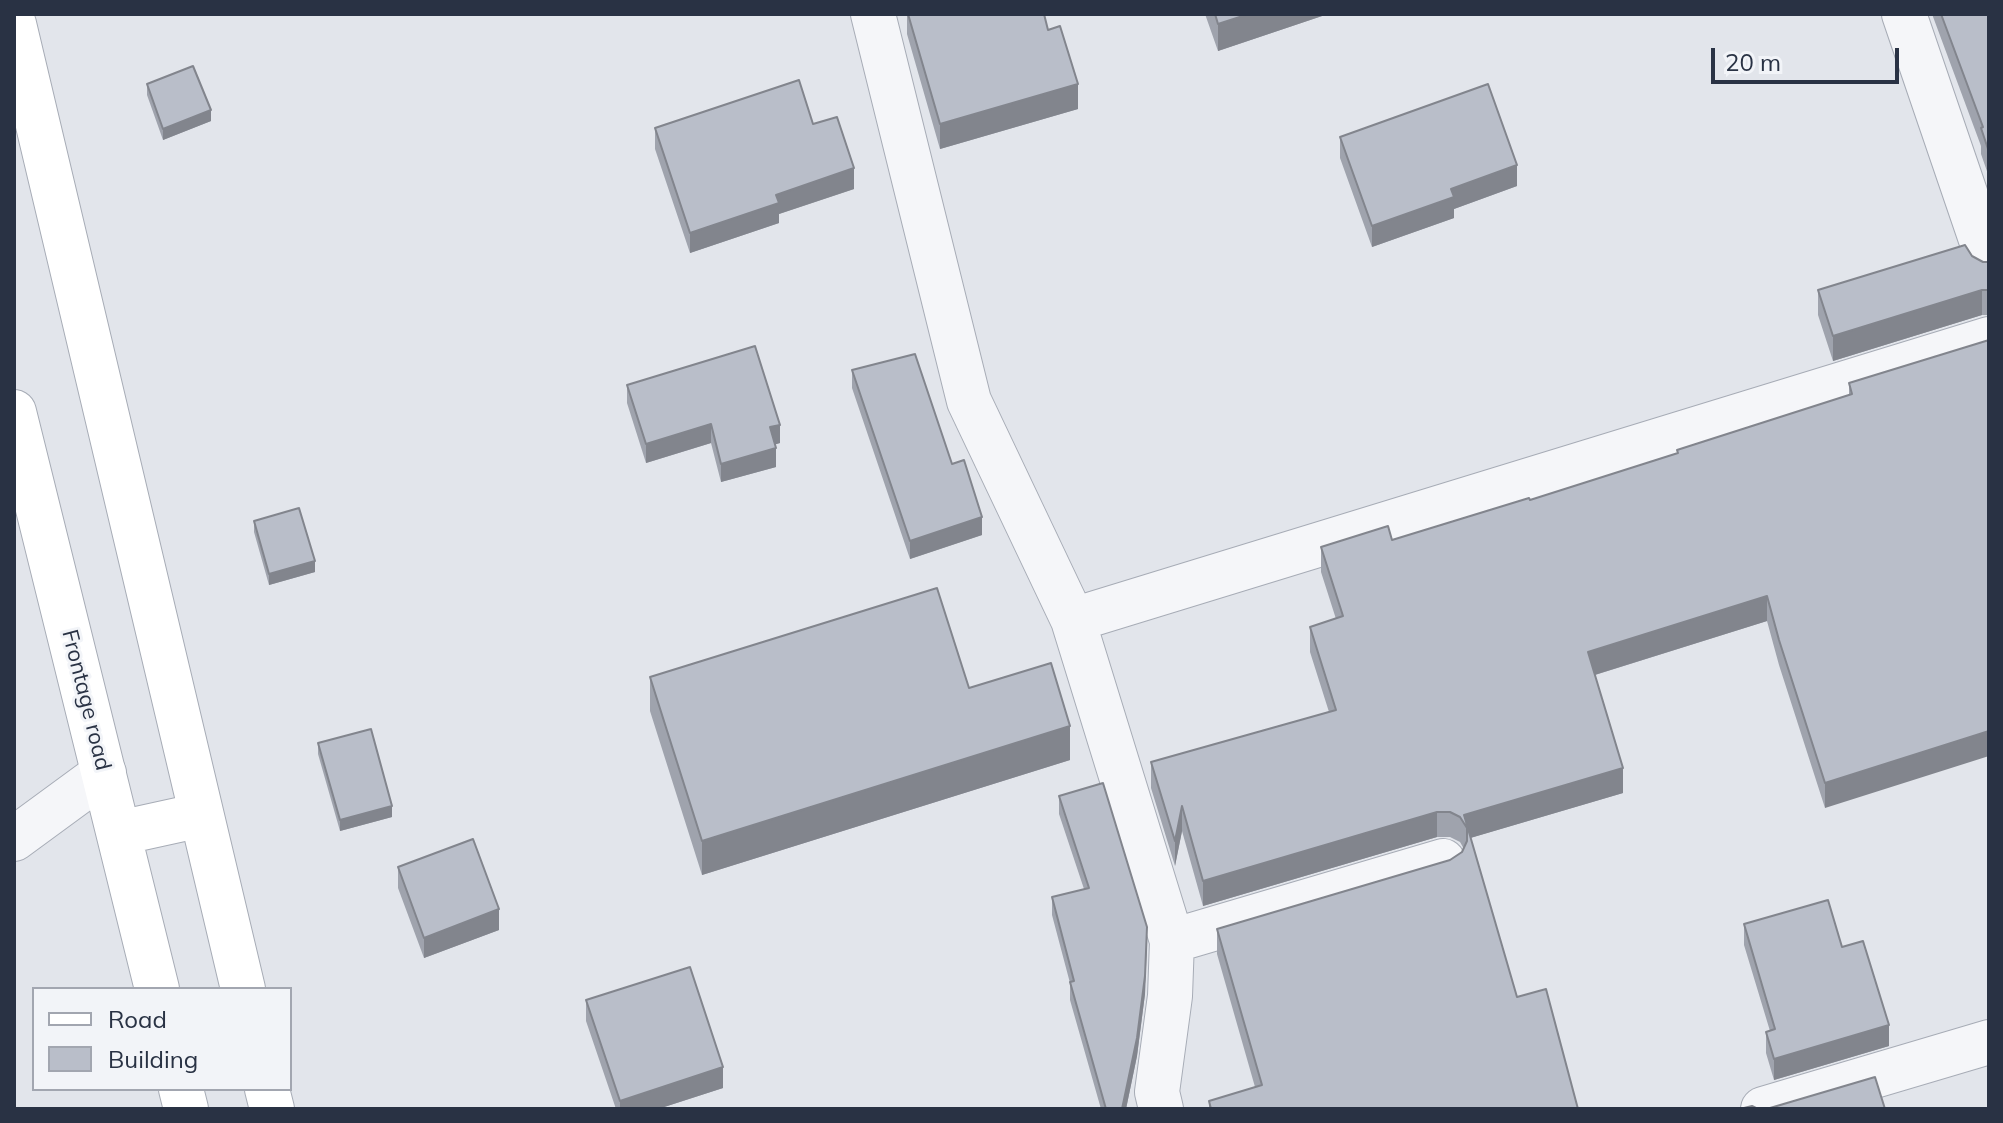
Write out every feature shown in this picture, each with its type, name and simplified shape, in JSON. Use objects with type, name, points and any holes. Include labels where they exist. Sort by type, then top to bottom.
[{"type":"main road","points":[[14,24],[243,987]]},
{"type":"main road","name":"Frontage road","points":[[14,412],[157,987]]},
{"type":"main road","points":[[119,833],[201,815]]},
{"type":"street","points":[[873,14],[969,401],[1073,620],[1172,941],[1170,996],[1157,1092],[1161,1109]]},
{"type":"street","points":[[1904,14],[1989,263]]},
{"type":"street","points":[[1073,620],[1989,339]]},
{"type":"street","points":[[14,839],[104,773]]},
{"type":"street","points":[[1172,941],[1443,861]]},
{"type":"street","points":[[1763,1109],[1989,1042]]},
{"type":"building","points":[[908,14],[1044,14],[1048,30],[1060,26],[1078,84],[940,124]]},
{"type":"building","points":[[1215,14],[1249,14],[1218,24]]},
{"type":"building","points":[[1941,14],[1989,14],[1989,152],[1983,127]]},
{"type":"building","points":[[193,66],[211,110],[163,129],[147,84]]},
{"type":"building","points":[[799,80],[813,124],[837,117],[854,168],[776,195],[779,203],[690,233],[655,128]]},
{"type":"building","points":[[1488,84],[1517,165],[1451,189],[1454,197],[1372,226],[1340,137]]},
{"type":"building","points":[[1965,245],[1972,256],[1989,262],[1989,290],[1833,336],[1818,290]]},
{"type":"building","points":[[1989,340],[1989,731],[1825,783],[1767,596],[1588,652],[1623,768],[1464,815],[1517,997],[1546,989],[1578,1109],[1211,1109],[1209,1101],[1262,1085],[1217,929],[1450,860],[1462,852],[1467,841],[1467,828],[1460,817],[1450,812],[1437,812],[1203,881],[1182,806],[1175,841],[1151,762],[1336,710],[1310,627],[1343,616],[1321,547],[1388,526],[1392,540],[1530,500],[1852,394],[1849,383]]},
{"type":"building","points":[[755,346],[780,425],[770,427],[776,448],[721,464],[711,424],[646,444],[627,385]]},
{"type":"building","points":[[915,354],[952,464],[964,460],[982,517],[910,541],[852,370]]},
{"type":"building","points":[[299,508],[315,561],[269,574],[254,521]]},
{"type":"building","points":[[937,588],[969,688],[1051,663],[1070,726],[702,841],[650,677]]},
{"type":"building","points":[[371,729],[392,806],[340,820],[318,743]]},
{"type":"building","points":[[1103,783],[1147,927],[1145,976],[1137,1038],[1122,1109],[1106,1109],[1070,982],[1074,981],[1052,897],[1089,888],[1059,796]]},
{"type":"building","points":[[473,839],[499,909],[424,938],[398,867]]},
{"type":"building","points":[[1828,900],[1842,947],[1863,941],[1889,1025],[1774,1059],[1766,1032],[1775,1029],[1744,924]]},
{"type":"building","points":[[690,967],[723,1067],[620,1101],[586,1000]]},
{"type":"building","points":[[1875,1077],[1885,1109],[1758,1109]]}]
